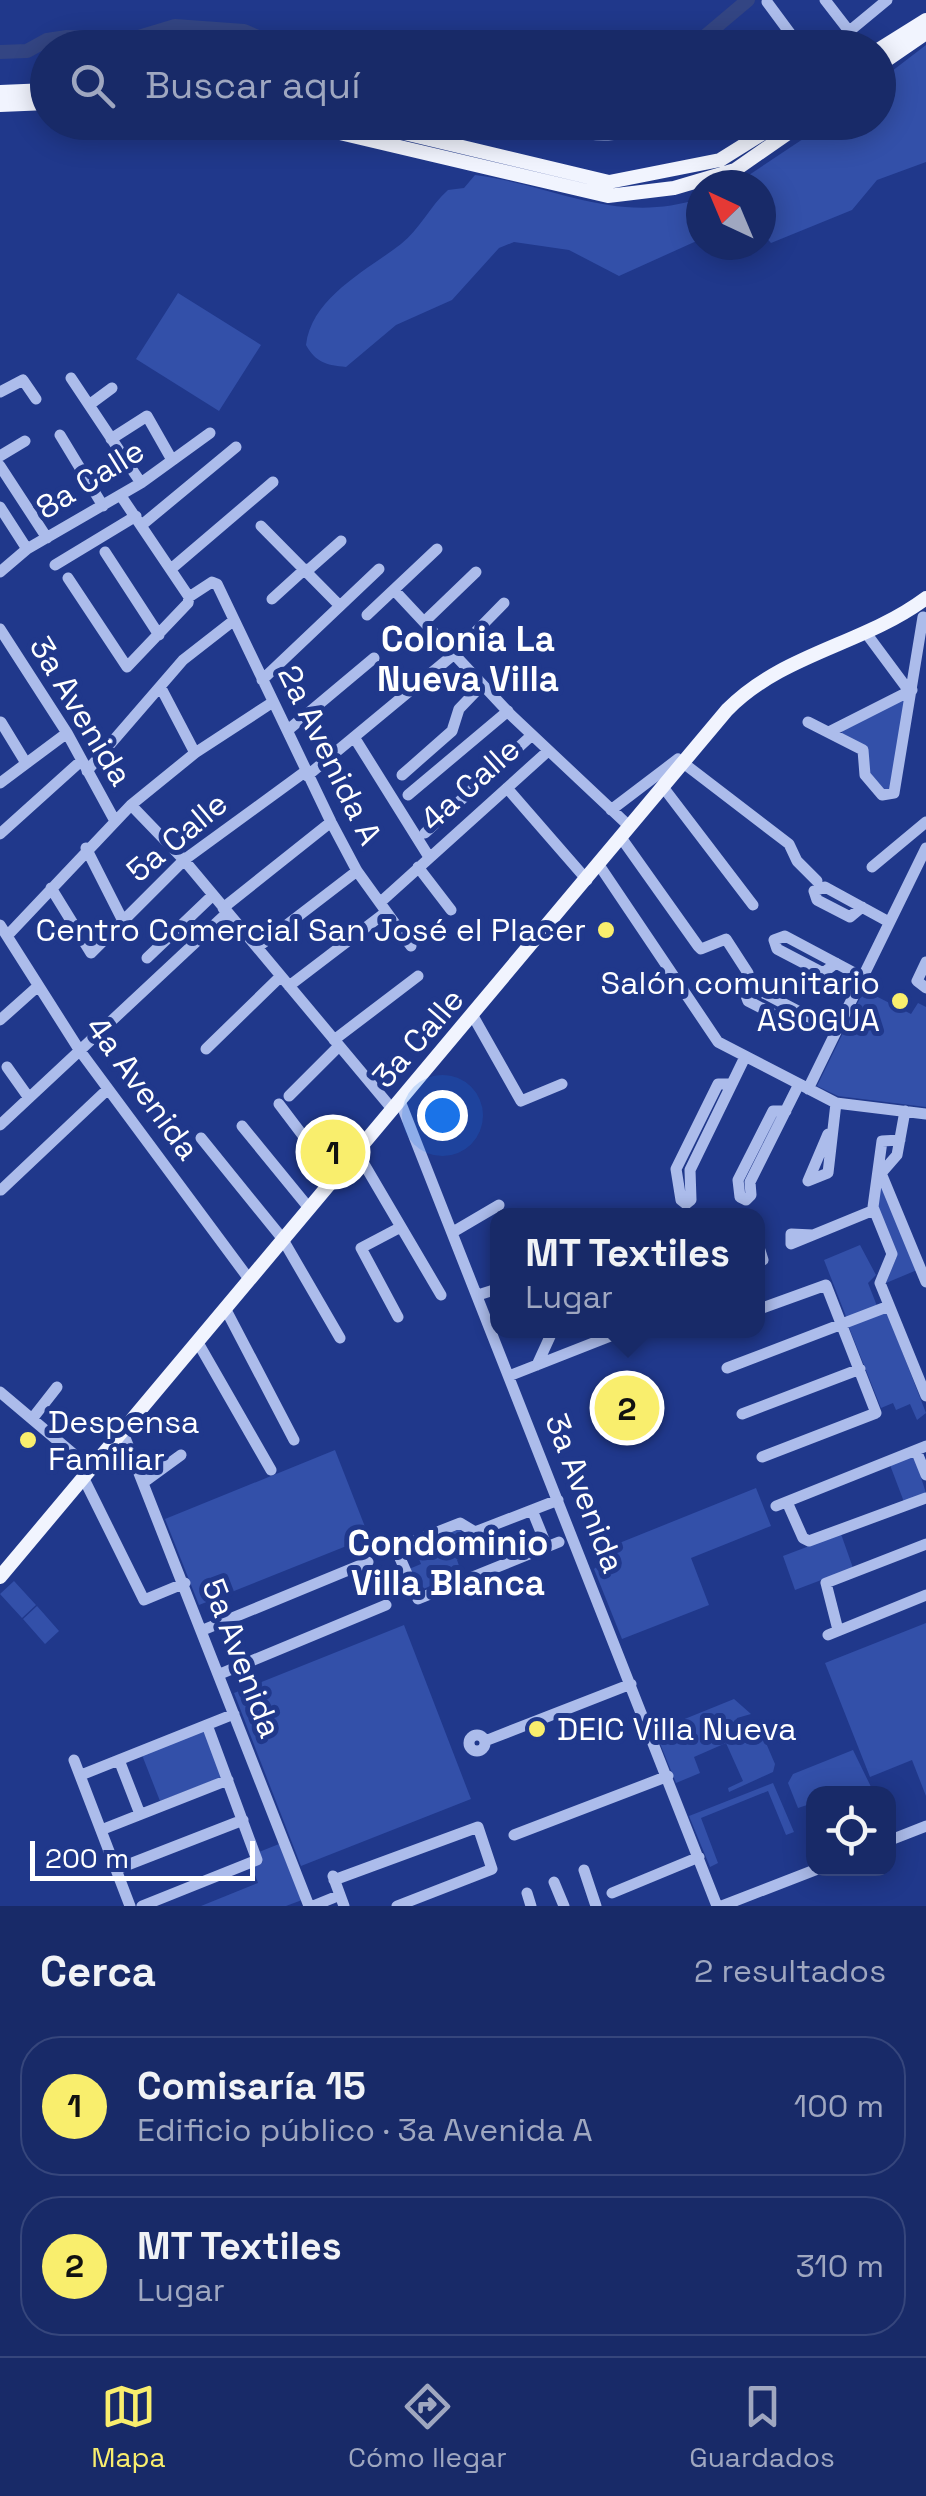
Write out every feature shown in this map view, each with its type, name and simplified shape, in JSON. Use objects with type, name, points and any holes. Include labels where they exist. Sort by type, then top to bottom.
[{"type":"main road","points":[[896,39],[926,20]]},
{"type":"main road","points":[[896,54],[926,33]]},
{"type":"main road","points":[[0,92],[30,91]]},
{"type":"main road","points":[[0,105],[30,104]]},
{"type":"main road","points":[[370,140],[608,196],[674,188],[735,170],[778,140]]},
{"type":"main road","points":[[432,140],[582,178],[619,181],[720,160],[752,140]]},
{"type":"main road","name":"3a Calle","points":[[0,1577],[197,1340],[228,1313],[282,1238],[473,1016],[726,710],[771,672],[866,633],[926,598]]},
{"type":"street","points":[[826,0],[848,30]]},
{"type":"street","points":[[850,30],[887,0]]},
{"type":"street","points":[[767,2],[788,30]]},
{"type":"street","points":[[72,378],[141,483]]},
{"type":"street","points":[[0,392],[23,380],[36,399]]},
{"type":"street","points":[[89,405],[112,388]]},
{"type":"street","points":[[111,439],[148,416],[172,460]]},
{"type":"street","name":"8a Calle","points":[[0,572],[27,550],[141,483],[210,434]]},
{"type":"street","points":[[60,435],[103,506]]},
{"type":"street","points":[[0,456],[25,441]]},
{"type":"street","points":[[55,565],[139,520],[236,447]]},
{"type":"street","points":[[0,466],[47,538]]},
{"type":"street","points":[[172,569],[273,482]]},
{"type":"street","points":[[68,578],[123,666],[131,664],[188,604],[189,597],[172,569],[120,496]]},
{"type":"street","points":[[0,507],[27,550]]},
{"type":"street","points":[[261,526],[340,606]]},
{"type":"street","points":[[272,600],[341,540]]},
{"type":"street","points":[[367,615],[437,549]]},
{"type":"street","points":[[105,552],[159,635]]},
{"type":"street","points":[[262,680],[379,569]]},
{"type":"street","points":[[424,622],[476,572]]},
{"type":"street","name":"2a Avenida A","points":[[189,597],[212,582],[331,822],[358,871],[411,946]]},
{"type":"street","points":[[394,590],[508,711],[612,810],[698,946],[726,939],[748,973]]},
{"type":"street","name":"5a Calle","points":[[51,888],[90,954],[184,860],[354,737],[453,655],[504,603]]},
{"type":"street","points":[[808,722],[864,751],[864,775],[882,794],[891,795],[898,787],[923,618]]},
{"type":"street","points":[[0,834],[84,766],[161,688],[183,660],[233,621]]},
{"type":"street","name":"3a Avenida","points":[[1,632],[67,733],[114,822]]},
{"type":"street","points":[[866,633],[911,690]]},
{"type":"street","points":[[288,730],[374,658]]},
{"type":"street","points":[[402,775],[452,731],[459,709],[482,684]]},
{"type":"street","points":[[161,688],[195,753]]},
{"type":"street","points":[[834,735],[845,724],[911,690]]},
{"type":"street","points":[[8,936],[86,848],[131,805],[195,753],[273,702]]},
{"type":"street","points":[[408,795],[508,711]]},
{"type":"street","points":[[1,722],[26,763]]},
{"type":"street","points":[[0,784],[67,733]]},
{"type":"street","points":[[425,834],[532,735]]},
{"type":"street","points":[[354,737],[429,857]]},
{"type":"street","name":"4a Calle","points":[[206,1048],[284,981],[385,905],[418,867],[548,751]]},
{"type":"street","points":[[612,810],[674,759],[789,844],[798,862],[817,881]]},
{"type":"street","points":[[663,787],[754,905]]},
{"type":"street","points":[[507,788],[587,880]]},
{"type":"street","name":"3a Avenida","points":[[131,805],[184,860],[284,981],[396,1106],[490,1325]]},
{"type":"street","points":[[0,811],[10,824]]},
{"type":"street","points":[[0,1125],[225,911],[331,822]]},
{"type":"street","points":[[872,868],[920,836],[926,822]]},
{"type":"street","points":[[86,848],[123,921]]},
{"type":"street","points":[[786,1111],[772,1111],[738,1180],[742,1200],[751,1196],[750,1182],[786,1111],[836,1031],[926,848]]},
{"type":"street","points":[[599,865],[708,1032],[745,1057],[836,1102],[926,1114]]},
{"type":"street","points":[[418,867],[451,910]]},
{"type":"street","points":[[258,947],[358,871]]},
{"type":"street","points":[[147,958],[213,895]]},
{"type":"street","points":[[862,907],[889,922]]},
{"type":"street","name":"4a Avenida","points":[[0,925],[80,1051],[249,1279]]},
{"type":"street","points":[[836,963],[823,973],[777,949],[774,940],[785,936],[862,976]]},
{"type":"street","points":[[926,962],[917,982],[926,988]]},
{"type":"street","points":[[334,1178],[284,1100],[337,1042],[418,976]]},
{"type":"street","points":[[0,1020],[37,987]]},
{"type":"street","points":[[806,1016],[794,1026],[748,1002],[745,993],[756,989],[836,1031]]},
{"type":"street","points":[[473,1016],[521,1101],[562,1084]]},
{"type":"street","points":[[732,1084],[724,1081],[718,1085],[676,1170],[684,1204],[691,1200],[690,1170],[732,1084],[745,1057]]},
{"type":"street","points":[[8,1066],[29,1098]]},
{"type":"street","points":[[0,1190],[108,1088]]},
{"type":"street","points":[[834,1120],[809,1182],[828,1173],[834,1120],[836,1102]]},
{"type":"street","points":[[905,1111],[897,1155],[879,1175],[874,1210],[892,1254],[880,1283],[926,1396]]},
{"type":"street","points":[[242,1126],[308,1208]]},
{"type":"street","points":[[202,1138],[282,1238],[340,1338]]},
{"type":"street","points":[[357,1152],[441,1295]]},
{"type":"street","points":[[879,1175],[926,1282]]},
{"type":"street","points":[[494,1208],[499,1205]]},
{"type":"street","points":[[453,1232],[490,1210]]},
{"type":"street","points":[[813,1235],[874,1210]]},
{"type":"street","points":[[398,1317],[361,1248],[399,1228]]},
{"type":"street","points":[[762,1457],[875,1414],[824,1284],[765,1307]]},
{"type":"street","points":[[478,1295],[490,1291]]},
{"type":"street","points":[[726,1368],[889,1306]]},
{"type":"street","points":[[228,1313],[296,1439]]},
{"type":"street","name":"3a Avenida","points":[[495,1338],[719,1906]]},
{"type":"street","points":[[537,1365],[550,1338]]},
{"type":"street","points":[[510,1376],[606,1338]]},
{"type":"street","points":[[197,1340],[270,1470]]},
{"type":"street","points":[[742,1414],[860,1369]]},
{"type":"street","points":[[32,1419],[57,1387]]},
{"type":"street","points":[[0,1392],[87,1472],[147,1602],[185,1583]]},
{"type":"street","name":"5a Avenida","points":[[122,1430],[311,1906]]},
{"type":"street","points":[[926,1475],[921,1448],[782,1504],[808,1541],[926,1498]]},
{"type":"street","points":[[144,1482],[181,1456]]},
{"type":"street","points":[[558,1500],[474,1532],[460,1523],[391,1550],[418,1599],[560,1542]]},
{"type":"street","points":[[532,1510],[546,1547]]},
{"type":"street","points":[[926,1544],[825,1584],[833,1632],[926,1595]]},
{"type":"street","points":[[203,1630],[368,1562]]},
{"type":"street","points":[[220,1674],[386,1605]]},
{"type":"street","points":[[485,1740],[630,1684]]},
{"type":"street","points":[[80,1776],[234,1714]]},
{"type":"street","points":[[142,1906],[257,1860],[207,1725]]},
{"type":"street","points":[[74,1760],[130,1906]]},
{"type":"street","points":[[118,1760],[140,1814]]},
{"type":"street","points":[[514,1835],[668,1776]]},
{"type":"street","points":[[101,1830],[228,1780]]},
{"type":"street","points":[[116,1870],[243,1820]]},
{"type":"street","points":[[896,1838],[926,1826]]},
{"type":"street","points":[[311,1906],[341,1903],[333,1878],[478,1827],[492,1868],[398,1906]]},
{"type":"street","points":[[612,1893],[700,1856]]},
{"type":"street","points":[[584,1870],[596,1906]]},
{"type":"street","points":[[719,1906],[806,1873]]},
{"type":"street","points":[[554,1882],[564,1906]]},
{"type":"shaded area","points":[[926,45],[926,162],[877,180],[852,210],[776,241],[776,170],[756,170],[802,140],[896,140],[896,68]]},
{"type":"shaded area","points":[[475,175],[614,206],[642,208],[686,202],[686,246],[619,276],[569,250],[514,242],[499,248],[452,300],[396,325],[346,367],[328,364],[314,356],[306,345],[310,328],[329,299],[408,238],[448,190],[464,188]]},
{"type":"shaded area","points":[[178,293],[261,345],[219,411],[136,359]]},
{"type":"shaded area","points":[[905,698],[892,790],[881,790],[867,768],[866,748],[841,735],[844,727]]},
{"type":"shaded area","points":[[864,990],[911,1014],[918,1003],[926,1007],[926,1107],[838,1096],[817,1086]]},
{"type":"shaded area","points":[[880,1181],[917,1270],[886,1283],[897,1256],[876,1206]]},
{"type":"shaded area","points":[[860,1245],[876,1275],[868,1283],[877,1306],[847,1319],[824,1260]]},
{"type":"shaded area","points":[[886,1310],[926,1413],[917,1420],[910,1404],[896,1410],[893,1403],[881,1408],[848,1325]]},
{"type":"shaded area","points":[[335,1450],[369,1537],[199,1605],[165,1519]]},
{"type":"shaded area","points":[[914,1456],[926,1493],[904,1502],[890,1465]]},
{"type":"shaded area","points":[[756,1488],[771,1526],[691,1558],[709,1605],[622,1639],[594,1569],[605,1560],[602,1550]]},
{"type":"shaded area","points":[[460,1529],[470,1554],[457,1560],[462,1574],[418,1591],[409,1569],[421,1564],[414,1547],[420,1551],[451,1538],[450,1533]]},
{"type":"shaded area","points":[[841,1534],[853,1568],[795,1590],[783,1556]]},
{"type":"shaded area","points":[[14,1581],[36,1605],[22,1618],[0,1594]]},
{"type":"shaded area","points":[[37,1606],[59,1631],[45,1644],[23,1619]]},
{"type":"shaded area","points":[[926,1623],[926,1796],[912,1760],[870,1777],[825,1663]]},
{"type":"shaded area","points":[[404,1625],[471,1799],[301,1866],[234,1693]]},
{"type":"shaded area","points":[[734,1699],[751,1714],[737,1718],[730,1736],[748,1744],[754,1733],[763,1736],[775,1764],[773,1772],[729,1792],[728,1788],[743,1781],[726,1743],[694,1757],[700,1773],[676,1783],[655,1731]]},
{"type":"shaded area","points":[[204,1731],[222,1777],[160,1801],[142,1755]]},
{"type":"shaded area","points":[[853,1750],[871,1786],[806,1786],[806,1805],[798,1808],[788,1783],[793,1774]]},
{"type":"shaded area","points":[[773,1783],[794,1832],[786,1835],[768,1791],[701,1818],[718,1863],[710,1867],[689,1816]]},
{"type":"shaded area","points":[[279,1844],[302,1900],[286,1906],[201,1906],[258,1883],[252,1867],[263,1862],[259,1852]]},
{"type":"waterway","points":[[712,30],[748,0]]},
{"type":"waterway","points":[[162,30],[175,26],[230,30]]},
{"type":"waterway","points":[[0,52],[30,49]]},
{"type":"place","name":"Centro Comercial San José el Placer","points":[[606,930]]},
{"type":"place","name":"Salón comunitario ASOGUA","points":[[900,1001]]},
{"type":"place","name":"Comisaría 15","points":[[333,1152]]},
{"type":"place","name":"MT Textiles","points":[[627,1408]]},
{"type":"place","name":"Despensa Familiar","points":[[28,1440]]},
{"type":"place","name":"DEIC Villa Nueva","points":[[537,1729]]},
{"type":"district","name":"Colonia La Nueva Villa","points":[[468,659]]},
{"type":"district","name":"Condominio Villa Blanca","points":[[448,1563]]}]
